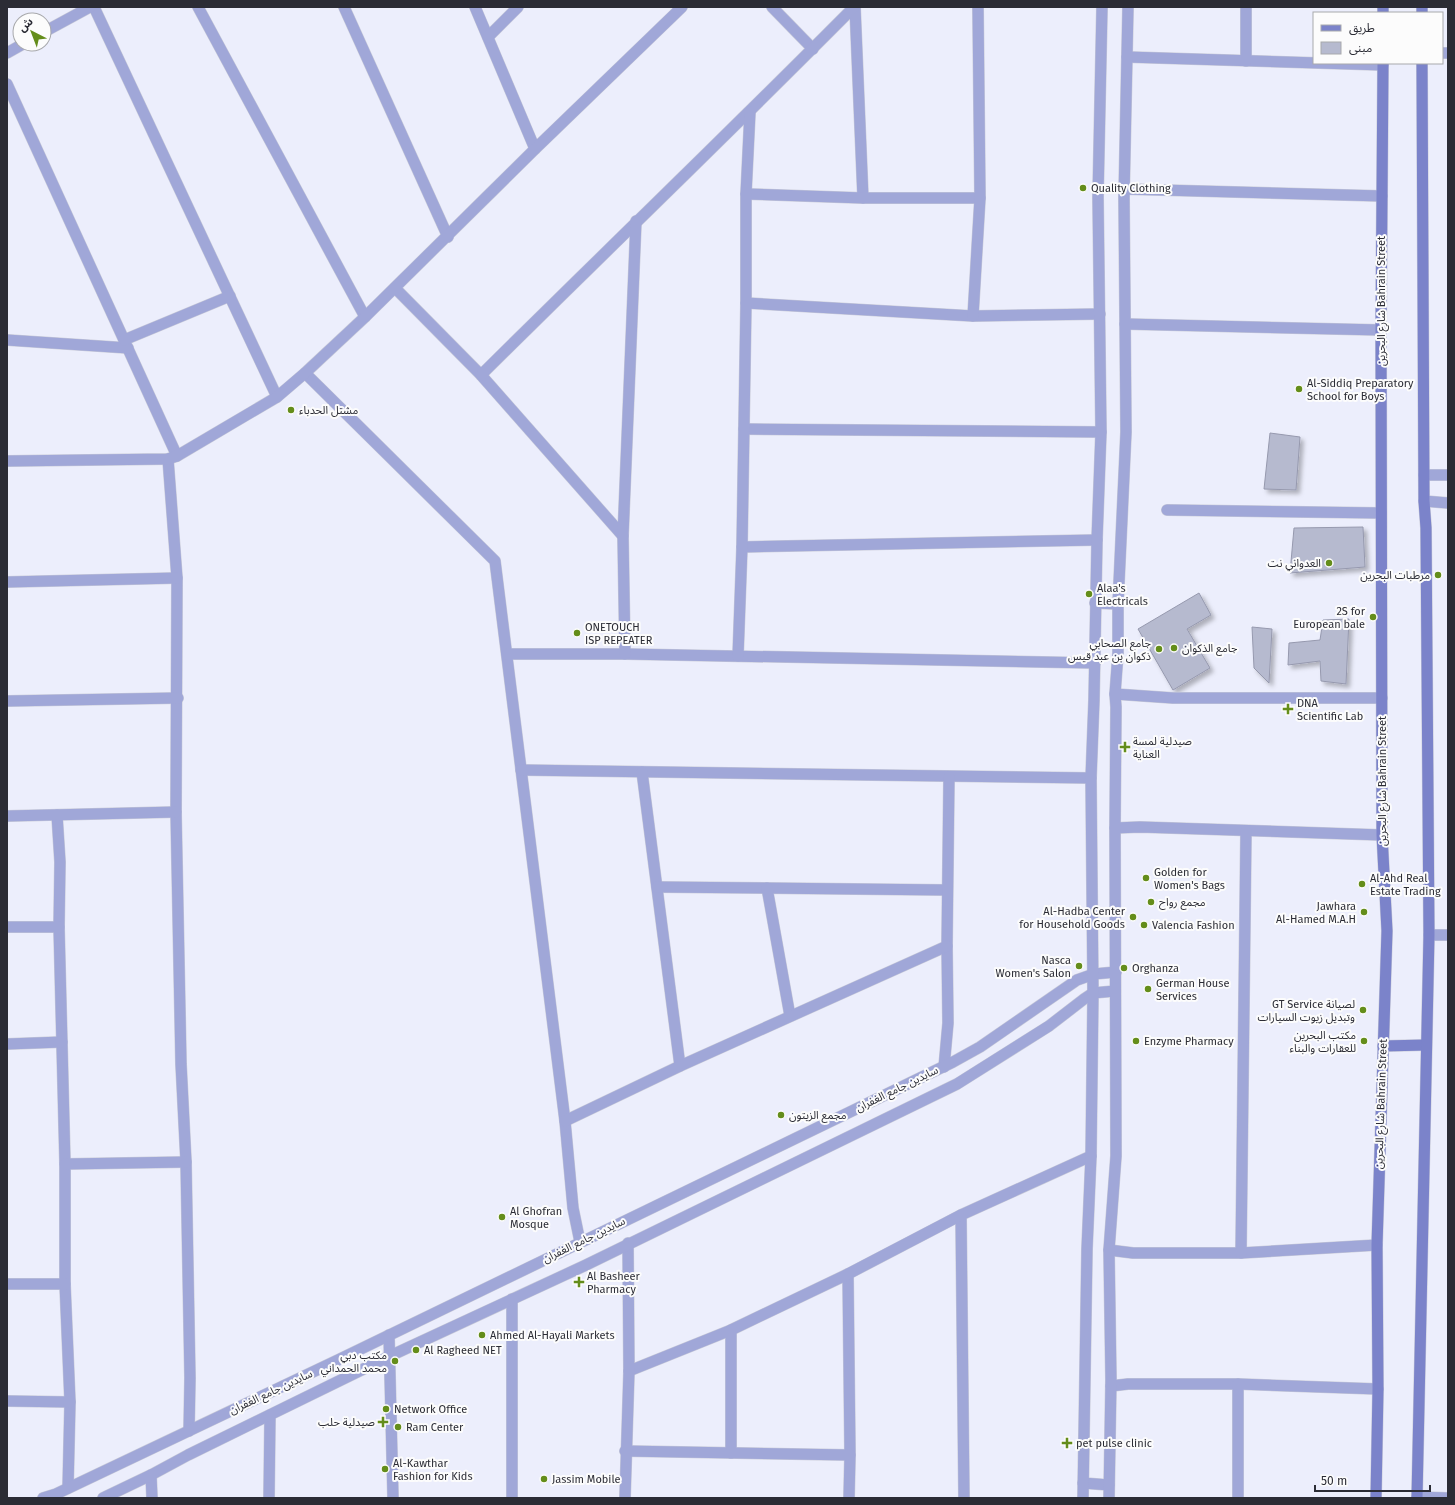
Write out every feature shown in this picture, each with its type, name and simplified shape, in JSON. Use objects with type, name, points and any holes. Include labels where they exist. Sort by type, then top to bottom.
[{"type":"main road","name":"شارع البحرين Bahrain Street","points":[[1376,1498],[1378,1389],[1377,1245],[1387,931],[1382,835],[1381,330],[1383,64]]},
{"type":"main road","points":[[1418,1497],[1429,935],[1426,544],[1424,501],[1422,64]]},
{"type":"main road","points":[[1383,1046],[1426,1045]]},
{"type":"street","points":[[52,28],[90,7]]},
{"type":"street","points":[[94,7],[277,397]]},
{"type":"street","points":[[198,7],[365,317]]},
{"type":"street","points":[[344,7],[448,237]]},
{"type":"street","points":[[475,7],[536,149]]},
{"type":"street","points":[[488,37],[518,7]]},
{"type":"street","points":[[7,461],[173,457],[277,397],[365,317],[682,7]]},
{"type":"street","points":[[772,7],[813,49]]},
{"type":"street","points":[[481,375],[636,221],[750,112],[855,7]]},
{"type":"street","points":[[855,7],[862,198]]},
{"type":"street","points":[[973,316],[980,198],[978,7]]},
{"type":"street","points":[[1083,1498],[1087,1249],[1091,1156],[1094,974],[1091,778],[1101,432],[1098,197],[1102,7]]},
{"type":"street","points":[[1109,1498],[1111,1386],[1109,1250],[1116,1156],[1115,694],[1118,653],[1118,604],[1126,432],[1124,189],[1128,7]]},
{"type":"street","points":[[1246,7],[1246,62]]},
{"type":"street","points":[[1127,57],[1313,63]]},
{"type":"street","points":[[7,84],[126,344],[173,457],[177,578],[178,698],[176,812],[181,1064],[186,1162],[190,1378],[189,1430]]},
{"type":"street","points":[[738,656],[742,547],[746,303],[746,194],[750,112]]},
{"type":"street","points":[[1124,189],[1382,196]]},
{"type":"street","points":[[746,194],[862,198],[980,198]]},
{"type":"street","points":[[625,654],[623,536],[636,221]]},
{"type":"street","points":[[395,288],[481,375],[623,536]]},
{"type":"street","points":[[7,340],[126,344],[230,296]]},
{"type":"street","points":[[746,303],[973,316],[1100,314]]},
{"type":"street","points":[[1125,324],[1381,330]]},
{"type":"street","points":[[305,373],[495,561],[565,1121],[573,1208],[580,1242]]},
{"type":"street","points":[[744,429],[1101,432]]},
{"type":"street","points":[[1424,475],[1448,475]]},
{"type":"street","points":[[1424,501],[1448,503]]},
{"type":"street","points":[[1167,510],[1381,513]]},
{"type":"street","points":[[742,547],[1097,540]]},
{"type":"street","points":[[7,582],[177,578]]},
{"type":"street","points":[[1095,603],[1118,604]]},
{"type":"street","points":[[507,654],[625,654],[1095,663]]},
{"type":"street","points":[[1115,694],[1172,698],[1382,698]]},
{"type":"street","points":[[7,701],[178,698]]},
{"type":"street","points":[[521,770],[1091,778]]},
{"type":"street","points":[[642,772],[680,1066]]},
{"type":"street","points":[[944,1067],[948,1023],[946,946],[949,777]]},
{"type":"street","points":[[7,816],[176,812]]},
{"type":"street","points":[[57,815],[60,862],[59,927],[65,1164],[65,1284],[70,1402],[68,1488]]},
{"type":"street","points":[[1115,828],[1140,827],[1382,835]]},
{"type":"street","points":[[1241,1253],[1246,831]]},
{"type":"street","points":[[657,887],[947,890]]},
{"type":"street","points":[[767,888],[790,1016]]},
{"type":"street","points":[[7,927],[59,927]]},
{"type":"street","points":[[1429,935],[1448,935]]},
{"type":"street","points":[[565,1121],[680,1066],[946,946]]},
{"type":"street","name":"سايدين جامع الغفران","points":[[43,1498],[68,1488],[388,1335],[944,1067],[980,1047],[1041,1006],[1069,984],[1094,974],[1116,972]]},
{"type":"street","name":"سايدين جامع الغفران","points":[[103,1498],[390,1356],[586,1265],[628,1243],[957,1084],[1049,1026],[1072,1007],[1093,993],[1115,991]]},
{"type":"street","points":[[7,1044],[62,1042]]},
{"type":"street","points":[[629,1371],[731,1330],[848,1274],[961,1216],[1091,1156]]},
{"type":"street","points":[[65,1164],[186,1162]]},
{"type":"street","points":[[961,1216],[964,1498]]},
{"type":"street","points":[[625,1498],[625,1451],[629,1371],[628,1243]]},
{"type":"street","points":[[1109,1250],[1133,1253],[1241,1253],[1377,1245]]},
{"type":"street","points":[[848,1274],[849,1498]]},
{"type":"street","points":[[7,1284],[65,1284]]},
{"type":"street","points":[[512,1299],[512,1498]]},
{"type":"street","points":[[731,1330],[731,1453]]},
{"type":"street","points":[[388,1335],[390,1356],[393,1498]]},
{"type":"street","points":[[1111,1386],[1128,1384],[1238,1384],[1378,1389]]},
{"type":"street","points":[[1238,1384],[1238,1498]]},
{"type":"street","points":[[7,1401],[70,1402]]},
{"type":"street","points":[[269,1498],[270,1415]]},
{"type":"street","points":[[625,1451],[850,1454]]},
{"type":"street","points":[[152,1475],[152,1498]]},
{"type":"street","points":[[1083,1484],[1109,1485]]},
{"type":"street","points":[[1418,1497],[1448,1498]]},
{"type":"building","points":[[1270,433],[1300,437],[1296,490],[1264,489]]},
{"type":"building","points":[[1363,527],[1365,567],[1290,573],[1294,528]]},
{"type":"building","name":"جامع الذكوان","points":[[1199,593],[1211,615],[1187,629],[1210,668],[1173,690],[1138,629]]},
{"type":"building","points":[[1349,619],[1346,684],[1321,681],[1320,661],[1288,665],[1289,643],[1320,640],[1323,620]]},
{"type":"building","points":[[1252,627],[1272,629],[1269,683],[1254,668]]},
{"type":"place","name":"Quality Clothing","points":[[1083,188]]},
{"type":"place","name":"Al-Siddiq Preparatory School for Boys","points":[[1299,389]]},
{"type":"place","name":"مشتل الحدباء","points":[[291,410]]},
{"type":"place","name":"العدواني نت","points":[[1329,563]]},
{"type":"place","name":"مرطبات البحرين","points":[[1438,575]]},
{"type":"place","name":"Alaa's Electricals","points":[[1089,594]]},
{"type":"place","name":"2S for European bale","points":[[1373,617]]},
{"type":"place","name":"ONETOUCH ISP REPEATER","points":[[577,633]]},
{"type":"place","name":"جامع الذكوان","points":[[1174,648]]},
{"type":"place","name":"جامع الصحابي ذكوان بن عبد قيس","points":[[1159,649]]},
{"type":"place","name":"DNA Scientific Lab","points":[[1288,709]]},
{"type":"place","name":"صيدلية لمسة العناية","points":[[1125,747]]},
{"type":"place","name":"Golden for Women's Bags","points":[[1146,878]]},
{"type":"place","name":"Al-Ahd Real Estate Trading","points":[[1362,884]]},
{"type":"place","name":"مجمع رواح","points":[[1151,902]]},
{"type":"place","name":"Jawhara Al-Hamed M.A.H","points":[[1364,912]]},
{"type":"place","name":"Al-Hadba Center for Household Goods","points":[[1133,917]]},
{"type":"place","name":"Valencia Fashion","points":[[1144,925]]},
{"type":"place","name":"Nasca Women's Salon","points":[[1079,966]]},
{"type":"place","name":"Orghanza","points":[[1124,968]]},
{"type":"place","name":"German House Services","points":[[1148,989]]},
{"type":"place","name":"GT Service لصيانة وتبديل زيوت السيارات","points":[[1363,1010]]},
{"type":"place","name":"Enzyme Pharmacy","points":[[1136,1041]]},
{"type":"place","name":"مكتب البحرين للعقارات والبناء","points":[[1364,1041]]},
{"type":"place","name":"مجمع الزيتون","points":[[781,1115]]},
{"type":"place","name":"Al Ghofran Mosque","points":[[502,1217]]},
{"type":"place","name":"Al Basheer Pharmacy","points":[[579,1282]]},
{"type":"place","name":"Ahmed Al-Hayali Markets","points":[[482,1335]]},
{"type":"place","name":"Al Ragheed NET","points":[[416,1350]]},
{"type":"place","name":"مكتب دبي محمد الحمداني","points":[[395,1361]]},
{"type":"place","name":"Network Office","points":[[386,1409]]},
{"type":"place","name":"صيدلية حلب","points":[[383,1422]]},
{"type":"place","name":"Ram Center","points":[[398,1427]]},
{"type":"place","name":"pet pulse clinic","points":[[1067,1443]]},
{"type":"place","name":"Al-Kawthar Fashion for Kids","points":[[385,1469]]},
{"type":"place","name":"Jassim Mobile","points":[[544,1479]]}]
